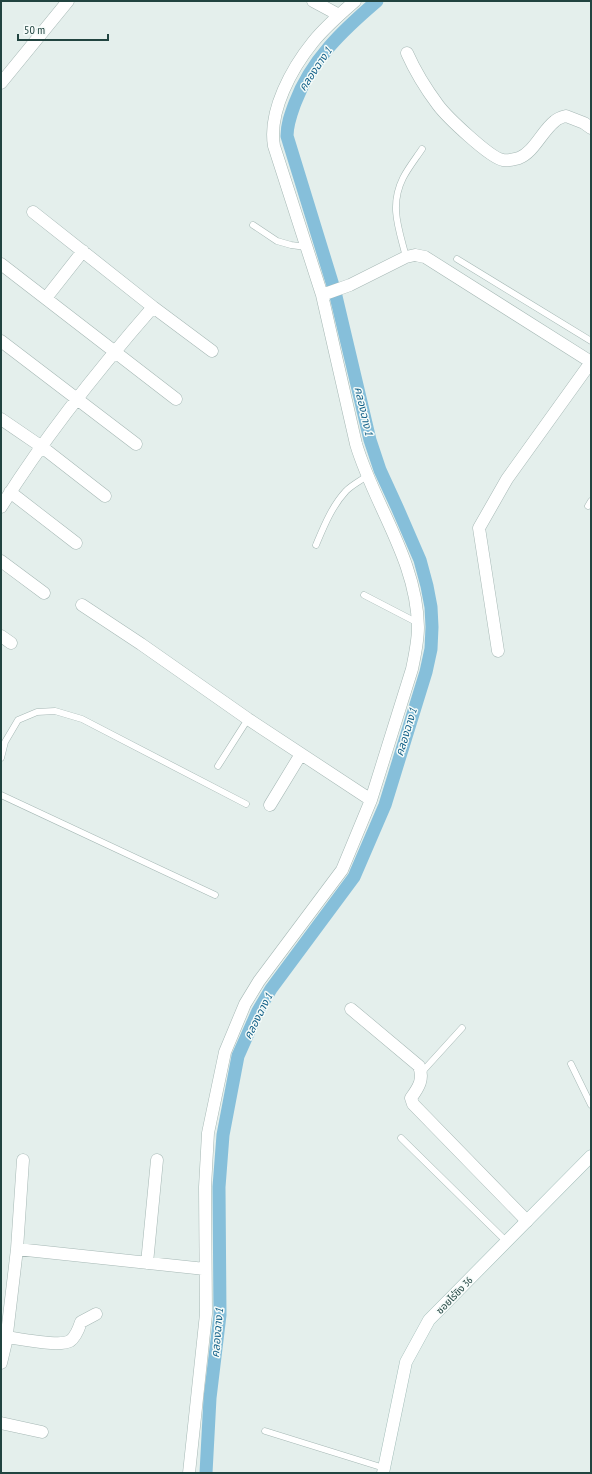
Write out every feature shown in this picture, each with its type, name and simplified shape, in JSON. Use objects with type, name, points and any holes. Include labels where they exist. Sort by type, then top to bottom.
[{"type":"street","points":[[1,83],[68,1]]},
{"type":"street","points":[[313,1],[339,15]]},
{"type":"street","points":[[189,1473],[206,1314],[205,1187],[208,1133],[225,1052],[245,1004],[259,981],[342,870],[371,800],[412,669],[417,647],[418,623],[413,589],[406,565],[367,476],[356,444],[325,294],[306,247],[274,146],[273,137],[275,115],[288,82],[298,65],[313,42],[355,1]]},
{"type":"street","points":[[407,53],[413,66],[438,106],[454,124],[492,154],[503,160],[519,158],[532,147],[555,120],[566,116],[584,123],[591,128]]},
{"type":"street","points":[[33,212],[212,352]]},
{"type":"street","points":[[46,298],[83,251]]},
{"type":"street","points":[[325,294],[350,285],[406,257],[415,255],[425,257],[591,362],[507,479],[479,528],[498,650]]},
{"type":"street","points":[[1,264],[176,399]]},
{"type":"street","points":[[1,507],[24,470],[77,398],[114,351],[153,307]]},
{"type":"street","points":[[1,341],[136,444]]},
{"type":"street","points":[[1,419],[42,447],[105,496]]},
{"type":"street","points":[[10,492],[76,543]]},
{"type":"street","points":[[1,562],[44,593]]},
{"type":"street","points":[[82,606],[141,644],[248,719],[371,800]]},
{"type":"street","points":[[1,636],[11,643]]},
{"type":"street","points":[[270,805],[301,754]]},
{"type":"street","points":[[351,1009],[419,1066],[422,1072],[419,1088],[411,1098],[413,1104],[527,1220]]},
{"type":"street","name":"ซอยไร่ขิง 36","points":[[384,1470],[406,1362],[429,1320],[591,1156]]},
{"type":"street","points":[[1,1363],[17,1249],[22,1160]]},
{"type":"street","points":[[147,1262],[157,1160]]},
{"type":"street","points":[[17,1249],[205,1268]]},
{"type":"street","points":[[5,1340],[62,1344],[71,1340],[77,1332],[81,1322],[96,1314]]},
{"type":"street","points":[[1,1422],[42,1432]]},
{"type":"lane","points":[[406,257],[395,216],[396,195],[403,177],[422,149]]},
{"type":"lane","points":[[253,225],[276,241],[306,247]]},
{"type":"lane","points":[[456,259],[591,341]]},
{"type":"lane","points":[[316,545],[327,519],[335,506],[347,490],[367,476]]},
{"type":"lane","points":[[364,595],[418,623]]},
{"type":"lane","points":[[1,758],[5,742],[18,720],[37,712],[55,710],[82,720],[246,804]]},
{"type":"lane","points":[[218,766],[248,719]]},
{"type":"lane","points":[[1,795],[214,895]]},
{"type":"lane","points":[[422,1072],[462,1028]]},
{"type":"lane","points":[[571,1064],[591,1105]]},
{"type":"lane","points":[[401,1138],[506,1241]]},
{"type":"lane","points":[[265,1431],[384,1470]]},
{"type":"waterway","name":"คลองฉาง 1","points":[[206,1473],[210,1398],[220,1315],[219,1187],[223,1135],[238,1056],[258,1011],[271,989],[354,877],[385,805],[426,672],[431,649],[431,607],[420,560],[380,470],[370,440],[335,292],[287,136],[288,123],[302,87],[319,59],[340,35],[377,1]]}]
